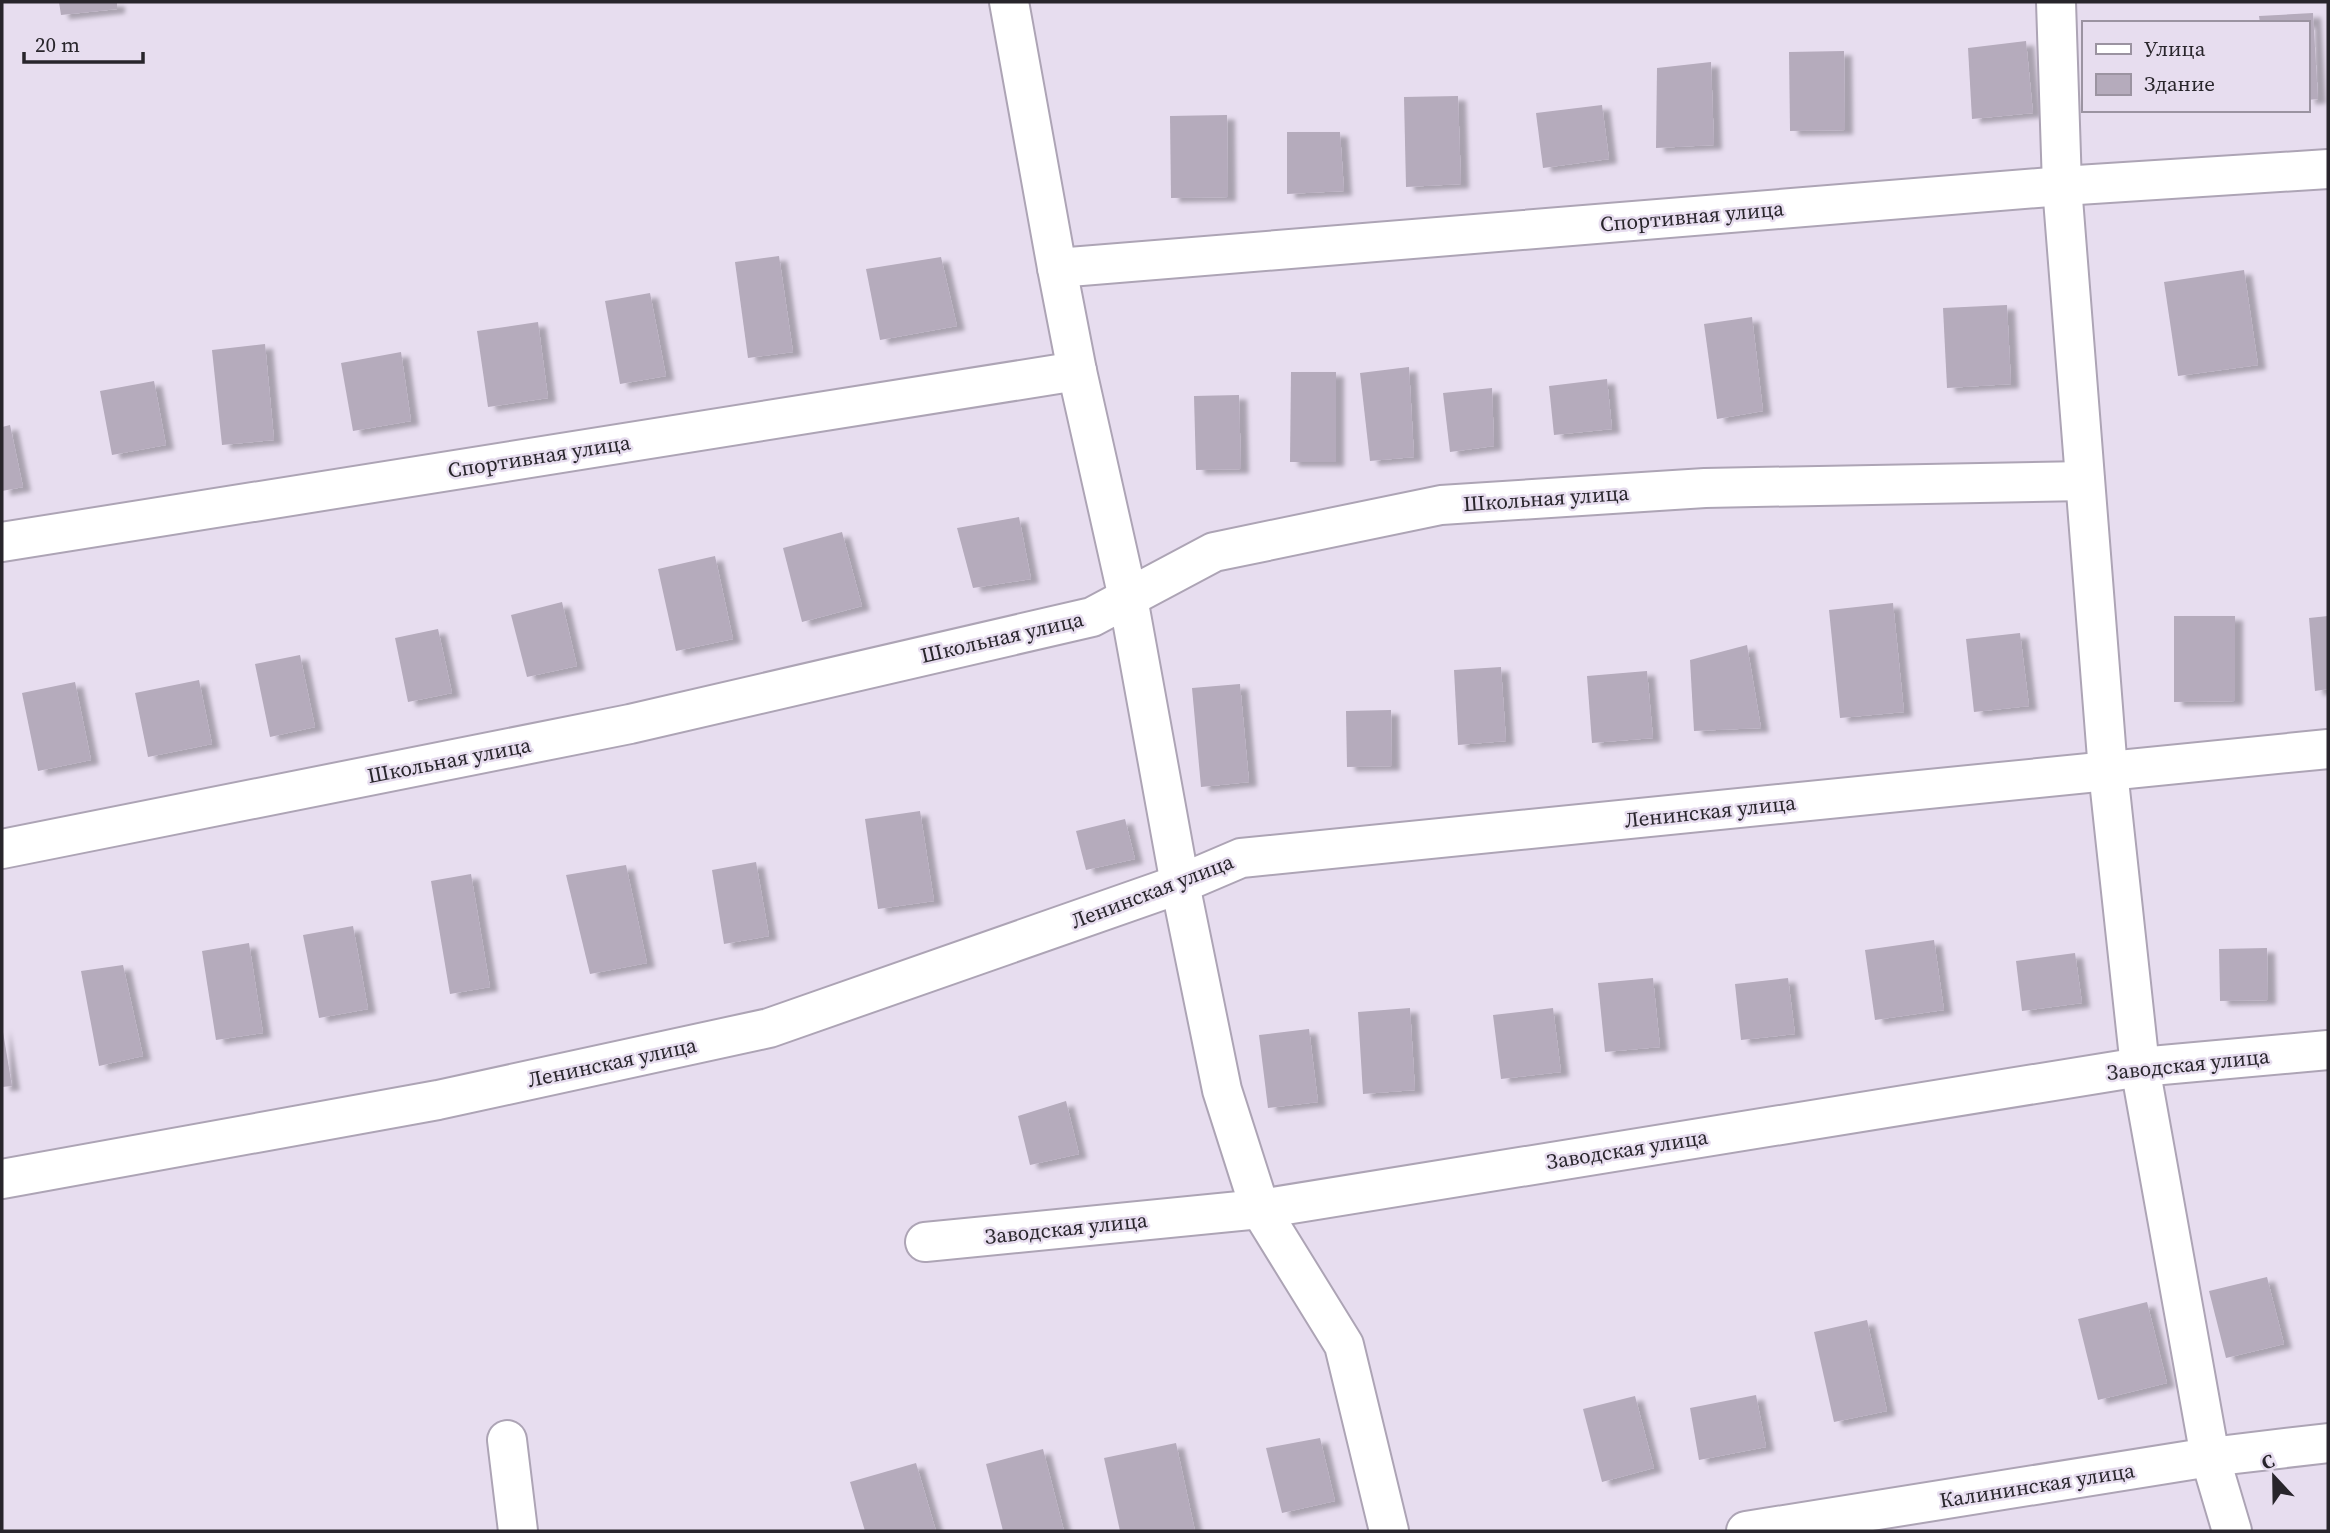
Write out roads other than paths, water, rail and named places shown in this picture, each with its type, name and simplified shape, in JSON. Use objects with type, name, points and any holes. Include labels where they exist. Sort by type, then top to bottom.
[{"type":"street","points":[[1009,2],[1056,268],[1128,598],[1180,884],[1222,1090],[1260,1209],[1344,1345],[1389,1531]]},
{"type":"street","points":[[2056,2],[2062,186],[2085,481],[2108,771],[2140,1067],[2210,1457],[2232,1531]]},
{"type":"street","name":"Спортивная улица","points":[[1056,268],[2062,186],[2328,169]]},
{"type":"street","name":"Спортивная улица","points":[[2,542],[1077,371]]},
{"type":"street","name":"Школьная улица","points":[[2,849],[630,724],[1092,617],[1214,552],[1441,505],[1705,488],[2085,481]]},
{"type":"street","name":"Ленинская улица","points":[[2,1179],[438,1100],[769,1028],[1180,884],[1241,858],[2328,748]]},
{"type":"street","name":"Заводская улица","points":[[925,1242],[1260,1209],[2140,1067],[2328,1050]]},
{"type":"street","points":[[507,1440],[519,1531]]},
{"type":"street","name":"Калининская улица","points":[[1746,1531],[2210,1457],[2328,1443]]}]
